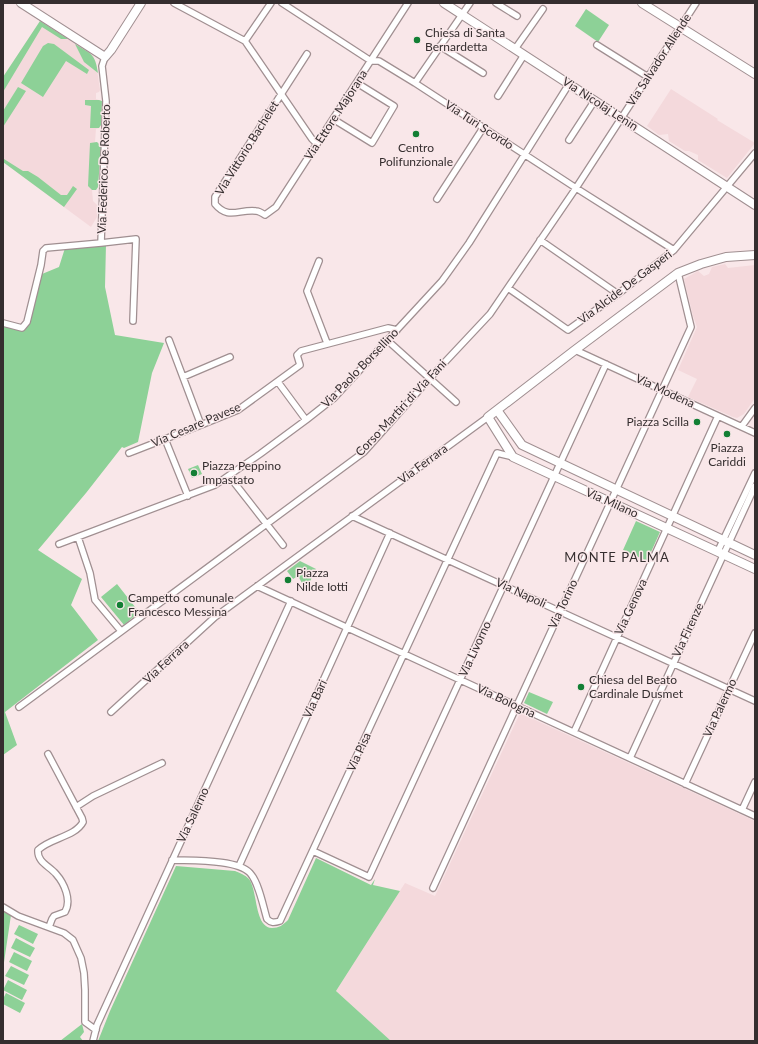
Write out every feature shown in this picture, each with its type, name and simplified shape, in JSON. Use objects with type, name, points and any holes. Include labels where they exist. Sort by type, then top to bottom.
[{"type":"street","points":[[25,4],[105,56],[111,50],[141,3]]},
{"type":"street","points":[[174,3],[245,41],[280,95],[317,144]]},
{"type":"street","points":[[245,41],[271,3]]},
{"type":"street","name":"Via Turi Scordo","points":[[282,3],[371,61],[379,61],[415,83],[524,155],[674,250]]},
{"type":"street","name":"Via Ettore Majorana","points":[[256,211],[265,215],[276,207],[408,3]]},
{"type":"street","name":"Via Nicolaj Lenin","points":[[444,3],[755,205]]},
{"type":"street","points":[[415,83],[470,3]]},
{"type":"street","points":[[496,3],[517,16]]},
{"type":"street","points":[[642,3],[755,74]]},
{"type":"street","name":"Via Salvador Allende","points":[[622,118],[696,3]]},
{"type":"street","points":[[515,49],[543,9]]},
{"type":"street","points":[[597,45],[648,77]]},
{"type":"street","points":[[440,46],[483,73]]},
{"type":"street","name":"Via Vittorio Bachelet","points":[[256,211],[227,214],[215,204],[216,197],[307,54]]},
{"type":"street","points":[[498,96],[524,55]]},
{"type":"street","name":"Via Federico De Roberto","points":[[3,323],[22,328],[27,322],[43,251],[46,248],[102,243],[106,101],[102,66],[105,56]]},
{"type":"street","points":[[333,119],[372,143],[394,106],[357,83]]},
{"type":"street","name":"Via Paolo Borsellino","points":[[59,544],[215,485],[306,420],[334,398],[442,281],[469,243],[569,84]]},
{"type":"street","points":[[569,140],[595,100]]},
{"type":"street","name":"Corso Martiri di Via Fani","points":[[19,707],[364,452],[490,314],[622,118]]},
{"type":"street","points":[[437,199],[483,128]]},
{"type":"street","name":"Via Alcide De Gasperi","points":[[508,288],[568,330],[618,294],[674,250],[755,153]]},
{"type":"street","points":[[102,243],[136,239],[133,321]]},
{"type":"street","points":[[540,240],[618,294]]},
{"type":"street","name":"Via Ferrara","points":[[111,712],[215,617],[488,417],[678,273],[701,264],[726,257],[755,255]]},
{"type":"street","points":[[319,261],[307,291],[327,343],[388,328],[397,330]]},
{"type":"street","name":"Via Torino","points":[[433,888],[691,327],[678,273]]},
{"type":"street","points":[[169,340],[201,425]]},
{"type":"street","points":[[387,340],[456,402]]},
{"type":"street","name":"Via Cesare Pavese","points":[[129,452],[238,410],[300,365],[297,355],[300,350],[327,343]]},
{"type":"street","name":"Via Modena","points":[[575,350],[755,433]]},
{"type":"street","points":[[183,377],[230,357]]},
{"type":"street","name":"Via Livorno","points":[[313,851],[368,877],[606,364]]},
{"type":"street","points":[[278,382],[306,420]]},
{"type":"street","points":[[742,426],[755,408]]},
{"type":"street","name":"Via Milano","points":[[497,410],[522,445],[755,555]]},
{"type":"street","name":"Via Genova","points":[[574,732],[718,416]]},
{"type":"street","points":[[488,417],[513,457]]},
{"type":"street","points":[[165,438],[188,496]]},
{"type":"street","name":"Via Pisa","points":[[239,866],[250,873],[258,890],[267,919],[270,922],[275,923],[280,921],[497,453],[513,457]]},
{"type":"street","name":"Via Milano","points":[[513,457],[755,569]]},
{"type":"street","name":"Via Firenze","points":[[726,541],[738,524],[755,472]]},
{"type":"street","points":[[229,476],[283,545]]},
{"type":"street","points":[[744,503],[755,486]]},
{"type":"street","name":"Via Firenze","points":[[630,758],[744,503]]},
{"type":"street","name":"Via Napoli","points":[[352,516],[755,701]]},
{"type":"street","name":"Via Bari","points":[[239,866],[390,533]]},
{"type":"street","points":[[78,537],[90,573],[95,600],[121,631]]},
{"type":"street","name":"Via Bologna","points":[[257,586],[755,816]]},
{"type":"street","name":"Via Salerno","points":[[92,1041],[172,860],[291,601]]},
{"type":"street","name":"Via Palermo","points":[[685,784],[755,633]]},
{"type":"street","points":[[48,754],[83,822],[81,826],[70,833],[54,839],[38,850],[40,860],[56,874],[61,882],[68,902],[68,907],[65,912],[54,916],[49,927]]},
{"type":"street","points":[[76,807],[93,796],[162,763]]},
{"type":"street","points":[[742,810],[755,782]]},
{"type":"street","points":[[172,860],[231,864],[239,866]]},
{"type":"street","points":[[3,907],[18,916],[64,933],[72,940],[81,958],[85,984],[85,1022],[96,1030]]},
{"type":"shaded area","points":[[40,21],[93,55],[96,63],[100,90],[96,93],[96,99],[102,101],[101,125],[96,129],[95,142],[99,143],[101,146],[98,187],[96,190],[92,190],[93,201],[97,205],[97,217],[91,227],[3,162],[3,77]]},
{"type":"shaded area","points":[[671,89],[718,119],[717,120],[755,143],[727,178],[698,160],[698,155],[685,151],[669,141],[668,134],[659,135],[647,126]]},
{"type":"shaded area","points":[[725,264],[728,268],[755,265],[755,398],[744,414],[737,418],[688,397],[697,379],[678,370],[697,327],[684,279],[698,271],[704,276],[709,274],[712,267]]},
{"type":"shaded area","points":[[520,713],[755,821],[755,1041],[391,1041],[336,991],[405,883],[435,896]]},
{"type":"green space","points":[[586,9],[609,25],[598,42],[575,26]]},
{"type":"green space","points":[[40,21],[68,39],[61,39],[42,27],[3,92],[3,77]]},
{"type":"green space","points":[[48,43],[54,44],[89,70],[87,74],[66,61],[43,97],[21,83],[43,46]]},
{"type":"green space","points":[[75,44],[89,52],[94,58],[98,73],[84,62]]},
{"type":"green space","points":[[18,87],[26,91],[3,127],[3,111]]},
{"type":"green space","points":[[85,100],[102,101],[101,125],[99,128],[90,128],[91,106],[85,105]]},
{"type":"green space","points":[[97,142],[101,146],[98,187],[96,190],[92,190],[88,186],[90,143]]},
{"type":"green space","points":[[3,152],[4,159],[23,171],[28,171],[38,177],[61,195],[67,195],[73,186],[77,189],[64,207],[3,162]]},
{"type":"green space","points":[[106,244],[105,287],[115,335],[164,343],[152,373],[138,442],[124,448],[122,447],[38,550],[82,579],[71,605],[98,640],[5,712],[17,745],[3,755],[3,325],[16,330],[25,330],[30,321],[42,274],[59,267],[65,248]]},
{"type":"green space","points":[[198,465],[202,474],[192,478],[188,469]]},
{"type":"green space","points":[[636,521],[660,532],[647,561],[623,550]]},
{"type":"green space","points":[[300,561],[316,569],[306,590],[298,576],[293,579],[287,571]]},
{"type":"green space","name":"Campetto comunale Francesco Messina","points":[[117,584],[139,612],[124,625],[101,597]]},
{"type":"green space","points":[[529,692],[553,702],[547,714],[524,703]]},
{"type":"green space","points":[[316,858],[371,885],[375,879],[373,885],[400,891],[336,991],[391,1041],[98,1041],[110,1011],[176,866],[235,871],[244,875],[249,879],[252,885],[262,922],[266,926],[274,928],[281,926],[288,920]]},
{"type":"green space","points":[[3,910],[11,915],[3,969]]},
{"type":"green space","points":[[19,925],[38,934],[33,944],[14,934]]},
{"type":"green space","points":[[16,938],[35,948],[30,957],[11,948]]},
{"type":"green space","points":[[14,952],[32,961],[27,971],[9,962]]},
{"type":"green space","points":[[11,966],[29,975],[24,985],[5,976]]},
{"type":"green space","points":[[8,980],[27,990],[22,1000],[3,990]]},
{"type":"green space","points":[[6,993],[25,1003],[20,1013],[3,1004],[3,999]]},
{"type":"green space","points":[[82,1024],[84,1032],[80,1037],[83,1041],[60,1041]]},
{"type":"place","name":"Chiesa di Santa Bernardetta","points":[[417,40]]},
{"type":"place","name":"Centro Polifunzionale","points":[[416,134]]},
{"type":"place","name":"Piazza Scilla","points":[[697,422]]},
{"type":"place","name":"Piazza Cariddi","points":[[727,434]]},
{"type":"place","name":"Piazza Peppino Impastato","points":[[194,473]]},
{"type":"place","name":"Piazza Nilde Iotti","points":[[288,580]]},
{"type":"place","name":"Campetto comunale Francesco Messina","points":[[120,605]]},
{"type":"place","name":"Chiesa del Beato Cardinale Dusmet","points":[[581,687]]},
{"type":"district","name":"MONTE PALMA","points":[[617,557]]}]
